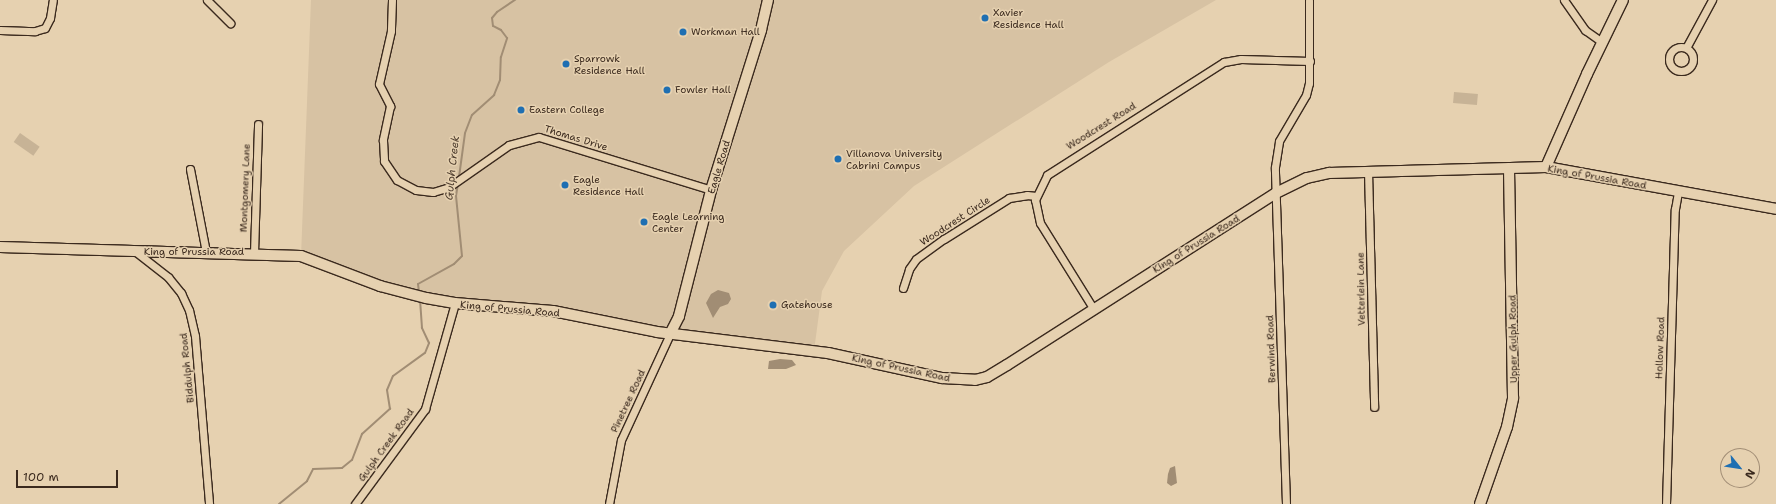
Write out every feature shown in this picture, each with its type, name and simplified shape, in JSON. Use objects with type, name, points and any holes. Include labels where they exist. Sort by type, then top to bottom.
[{"type":"street","points":[[0,30],[35,31],[45,28],[50,18],[53,0]]},
{"type":"street","points":[[206,0],[230,23]]},
{"type":"street","name":"Thomas Drive","points":[[392,0],[391,32],[378,84],[390,106],[383,140],[384,161],[397,180],[416,190],[432,192],[449,187],[509,145],[539,137],[711,190]]},
{"type":"street","name":"Eagle Road","points":[[670,334],[679,316],[691,274],[711,190],[761,30],[768,0]]},
{"type":"street","name":"Berwind Road","points":[[1286,504],[1275,167],[1279,141],[1306,95],[1309,83],[1310,0]]},
{"type":"street","points":[[1564,0],[1585,30],[1602,42]]},
{"type":"street","points":[[1546,168],[1602,42],[1623,0]]},
{"type":"street","points":[[1686,48],[1712,0]]},
{"type":"street","name":"Woodcrest Road","points":[[1036,196],[1047,175],[1055,168],[1224,62],[1241,59],[1310,61]]},
{"type":"street","name":"Montgomery Lane","points":[[254,253],[258,124]]},
{"type":"street","name":"Upper Gulph Road","points":[[1480,504],[1507,427],[1513,398],[1509,168]]},
{"type":"street","name":"King of Prussia Road","points":[[0,247],[136,252],[254,253],[301,256],[380,286],[415,296],[455,304],[553,311],[670,334],[828,353],[942,378],[975,380],[996,373],[1093,308],[1276,193],[1307,178],[1329,173],[1546,168],[1776,208]]},
{"type":"street","points":[[190,169],[206,252]]},
{"type":"street","name":"Vetterlein Lane","points":[[1368,171],[1374,407]]},
{"type":"street","name":"Hollow Road","points":[[1666,504],[1675,209],[1678,192]]},
{"type":"street","name":"Woodcrest Circle","points":[[902,288],[909,269],[916,259],[944,239],[1008,198],[1026,194],[1036,196]]},
{"type":"street","points":[[1036,196],[1040,223],[1093,308]]},
{"type":"street","name":"Biddulph Road","points":[[136,252],[170,280],[181,293],[189,310],[195,336],[209,504]]},
{"type":"street","name":"Gulph Creek Road","points":[[355,504],[425,409],[455,304]]},
{"type":"street","name":"Pinetree Road","points":[[609,504],[621,440],[670,334]]},
{"type":"shaded area","name":"Eastern College","points":[[311,0],[1216,0],[1109,62],[914,186],[844,251],[822,291],[814,351],[553,311],[426,298],[301,256]]},
{"type":"shaded area","points":[[1454,92],[1478,94],[1477,105],[1453,103]]},
{"type":"shaded area","points":[[20,133],[40,147],[33,156],[14,142]]},
{"type":"shaded area","points":[[718,290],[729,293],[731,299],[728,304],[720,307],[713,318],[706,303],[711,294]]},
{"type":"shaded area","points":[[780,359],[792,360],[796,365],[786,369],[768,369],[769,361]]},
{"type":"shaded area","points":[[1175,466],[1177,483],[1171,486],[1167,483],[1168,474],[1170,468]]},
{"type":"waterway","name":"Gulph Creek","points":[[459,177],[465,133],[472,115],[494,95],[500,80],[501,57],[507,38],[501,30],[493,26],[492,18],[497,12],[515,0]]},
{"type":"waterway","name":"Gulph Creek","points":[[419,292],[418,284],[454,264],[462,256],[456,196],[458,183]]},
{"type":"waterway","name":"Gulph Creek","points":[[279,504],[307,481],[313,469],[342,468],[352,460],[362,434],[390,409],[387,390],[393,376],[425,353],[429,343],[422,328],[420,300]]},
{"type":"place","name":"Xavier Residence Hall","points":[[985,18]]},
{"type":"place","name":"Workman Hall","points":[[683,32]]},
{"type":"place","name":"Sparrowk Residence Hall","points":[[566,64]]},
{"type":"place","name":"Fowler Hall","points":[[667,90]]},
{"type":"place","name":"Eastern College","points":[[521,110]]},
{"type":"place","name":"Villanova University Cabrini Campus","points":[[838,159]]},
{"type":"place","name":"Eagle Residence Hall","points":[[565,185]]},
{"type":"place","name":"Eagle Learning Center","points":[[644,222]]},
{"type":"place","name":"Gatehouse","points":[[773,305]]}]
